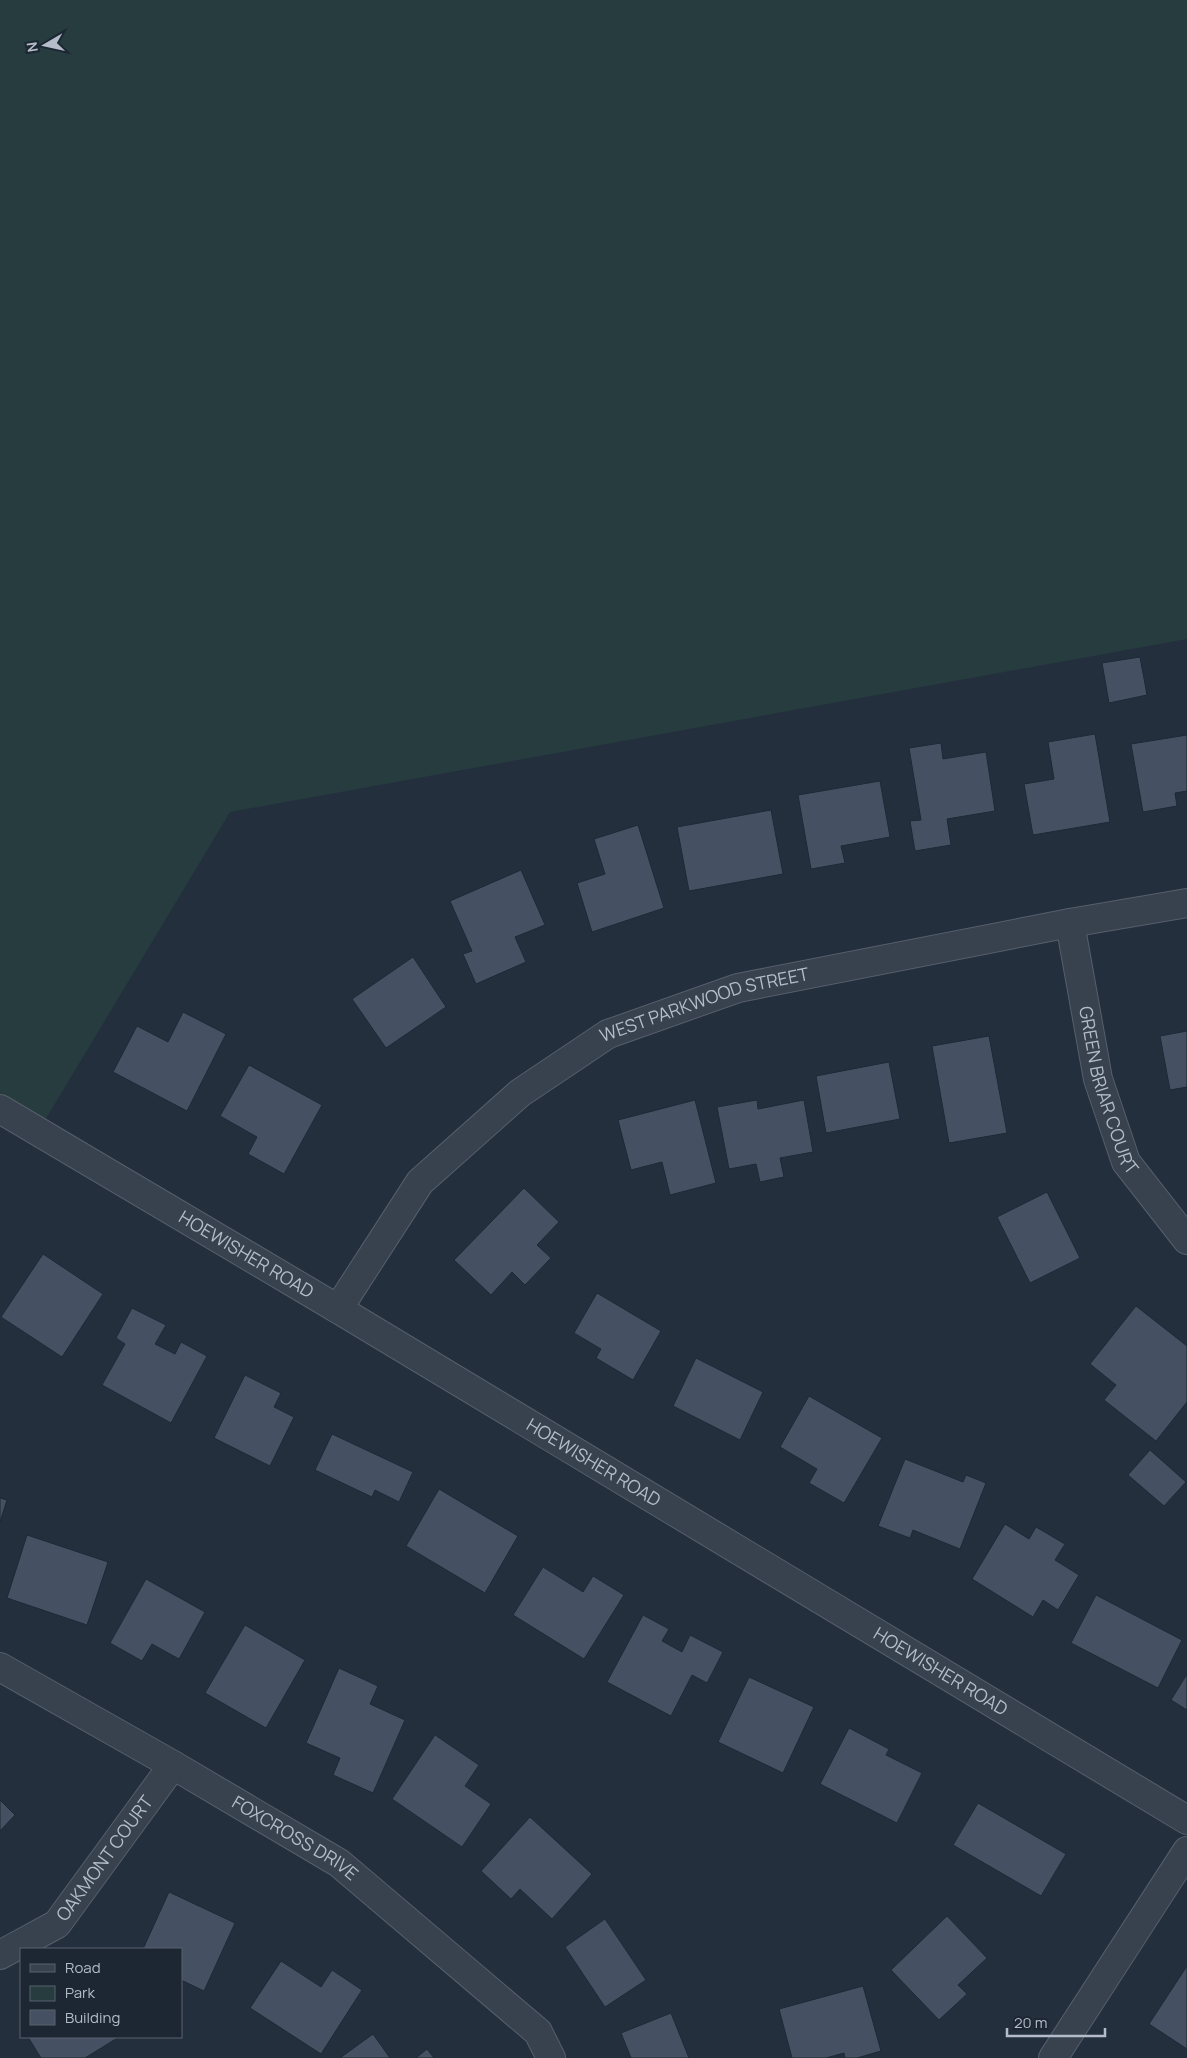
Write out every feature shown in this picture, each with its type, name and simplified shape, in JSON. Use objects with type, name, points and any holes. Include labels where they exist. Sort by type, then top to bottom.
[{"type":"street","name":"WEST PARKWOOD STREET","points":[[338,1309],[420,1182],[520,1093],[608,1034],[738,988],[1070,923],[1187,903]]},
{"type":"street","name":"GREEN BRIAR COURT","points":[[1070,923],[1098,1079],[1126,1162],[1187,1240]]},
{"type":"street","name":"HOEWISHER ROAD","points":[[0,1109],[338,1309],[1187,1820]]},
{"type":"street","name":"FOXCROSS DRIVE","points":[[0,1668],[173,1765],[338,1863],[538,2032],[550,2058]]},
{"type":"street","name":"OAKMONT COURT","points":[[0,1955],[57,1924],[173,1765]]},
{"type":"street","points":[[1053,2058],[1187,1851]]},
{"type":"green space","points":[[0,0],[1187,0],[1187,639],[230,812],[38,1132],[0,1109]]},
{"type":"building","points":[[1140,657],[1147,695],[1109,703],[1102,663]]},
{"type":"building","points":[[1095,734],[1110,822],[1033,835],[1024,784],[1054,779],[1048,742]]},
{"type":"building","points":[[1187,735],[1187,791],[1175,793],[1177,806],[1143,812],[1131,744]]},
{"type":"building","points":[[941,743],[943,759],[986,752],[995,811],[947,819],[951,845],[915,851],[910,821],[921,820],[909,748]]},
{"type":"building","points":[[880,781],[890,837],[841,846],[845,863],[811,869],[798,795]]},
{"type":"building","points":[[771,810],[783,874],[689,891],[677,827]]},
{"type":"building","points":[[638,825],[664,908],[592,932],[577,883],[605,874],[594,839]]},
{"type":"building","points":[[521,870],[545,925],[515,937],[526,962],[476,984],[463,954],[472,951],[450,901]]},
{"type":"building","points":[[413,957],[446,1007],[386,1048],[352,999]]},
{"type":"building","points":[[183,1012],[226,1034],[187,1111],[113,1072],[137,1026],[168,1042]]},
{"type":"building","points":[[1187,1031],[1187,1087],[1170,1090],[1160,1036]]},
{"type":"building","points":[[989,1036],[1007,1133],[949,1143],[932,1046]]},
{"type":"building","points":[[889,1062],[900,1119],[826,1133],[816,1076]]},
{"type":"building","points":[[249,1065],[322,1105],[284,1174],[248,1154],[257,1137],[220,1116]]},
{"type":"building","points":[[695,1100],[716,1183],[670,1195],[662,1162],[631,1170],[618,1120]]},
{"type":"building","points":[[757,1100],[758,1109],[804,1100],[813,1152],[780,1158],[784,1177],[760,1182],[756,1164],[729,1169],[717,1107]]},
{"type":"building","points":[[524,1188],[559,1222],[537,1245],[551,1258],[525,1285],[512,1272],[491,1295],[454,1260]]},
{"type":"building","points":[[1047,1192],[1080,1258],[1030,1283],[997,1217]]},
{"type":"building","points":[[43,1254],[103,1294],[62,1357],[1,1317]]},
{"type":"building","points":[[597,1293],[661,1331],[633,1380],[596,1358],[601,1349],[574,1333]]},
{"type":"building","points":[[1136,1306],[1187,1346],[1187,1402],[1156,1441],[1104,1400],[1116,1385],[1090,1364]]},
{"type":"building","points":[[132,1308],[166,1325],[155,1344],[175,1354],[181,1342],[207,1356],[171,1423],[102,1385],[125,1344],[116,1338]]},
{"type":"building","points":[[696,1358],[763,1392],[740,1440],[673,1406]]},
{"type":"building","points":[[245,1375],[281,1393],[274,1407],[294,1417],[270,1466],[214,1438]]},
{"type":"building","points":[[809,1396],[882,1438],[844,1503],[809,1483],[817,1469],[780,1447]]},
{"type":"building","points":[[332,1434],[413,1472],[399,1502],[375,1490],[372,1497],[315,1470]]},
{"type":"building","points":[[1150,1450],[1186,1482],[1164,1506],[1128,1475]]},
{"type":"building","points":[[905,1459],[963,1482],[966,1475],[986,1483],[960,1549],[913,1530],[910,1538],[878,1526]]},
{"type":"building","points":[[439,1489],[518,1536],[485,1593],[406,1546]]},
{"type":"building","points":[[0,1498],[7,1500],[0,1522]]},
{"type":"building","points":[[1005,1524],[1029,1539],[1036,1527],[1065,1544],[1055,1560],[1079,1575],[1058,1610],[1043,1600],[1033,1617],[972,1579]]},
{"type":"building","points":[[27,1535],[108,1562],[87,1625],[7,1598]]},
{"type":"building","points":[[543,1567],[583,1592],[593,1576],[624,1595],[584,1659],[513,1615]]},
{"type":"building","points":[[146,1579],[205,1612],[179,1659],[152,1644],[142,1661],[110,1643]]},
{"type":"building","points":[[1096,1595],[1182,1640],[1158,1688],[1071,1643]]},
{"type":"building","points":[[643,1615],[669,1629],[662,1641],[682,1652],[690,1635],[723,1652],[707,1683],[692,1675],[671,1716],[607,1682]]},
{"type":"building","points":[[245,1625],[305,1660],[266,1728],[205,1693]]},
{"type":"building","points":[[339,1668],[378,1686],[370,1704],[405,1720],[373,1793],[333,1775],[340,1758],[306,1743]]},
{"type":"building","points":[[1187,1674],[1187,1710],[1171,1700]]},
{"type":"building","points":[[749,1677],[814,1707],[783,1773],[718,1742]]},
{"type":"building","points":[[849,1728],[889,1749],[886,1755],[922,1773],[897,1823],[820,1784]]},
{"type":"building","points":[[435,1735],[479,1765],[465,1786],[491,1804],[462,1847],[392,1799]]},
{"type":"building","points":[[0,1800],[15,1815],[0,1831]]},
{"type":"building","points":[[978,1803],[1066,1854],[1041,1896],[953,1845]]},
{"type":"building","points":[[530,1817],[592,1874],[552,1919],[520,1889],[511,1899],[481,1871]]},
{"type":"building","points":[[169,1892],[235,1923],[204,1991],[182,1980],[182,1948],[143,1948]]},
{"type":"building","points":[[947,1916],[987,1958],[958,1985],[967,1994],[939,2020],[891,1970]]},
{"type":"building","points":[[605,1919],[646,1980],[605,2007],[565,1947]]},
{"type":"building","points":[[281,1961],[321,1987],[332,1970],[362,1990],[321,2054],[250,2008]]},
{"type":"building","points":[[1187,1966],[1187,2049],[1149,2024]]},
{"type":"building","points":[[863,1986],[881,2051],[857,2058],[845,2058],[844,2053],[826,2058],[792,2058],[779,2009]]},
{"type":"building","points":[[671,2013],[689,2058],[631,2058],[621,2033]]},
{"type":"building","points":[[373,2034],[390,2058],[340,2058]]},
{"type":"building","points":[[29,2038],[117,2038],[85,2058],[41,2058]]},
{"type":"building","points":[[427,2049],[434,2058],[416,2058]]}]
